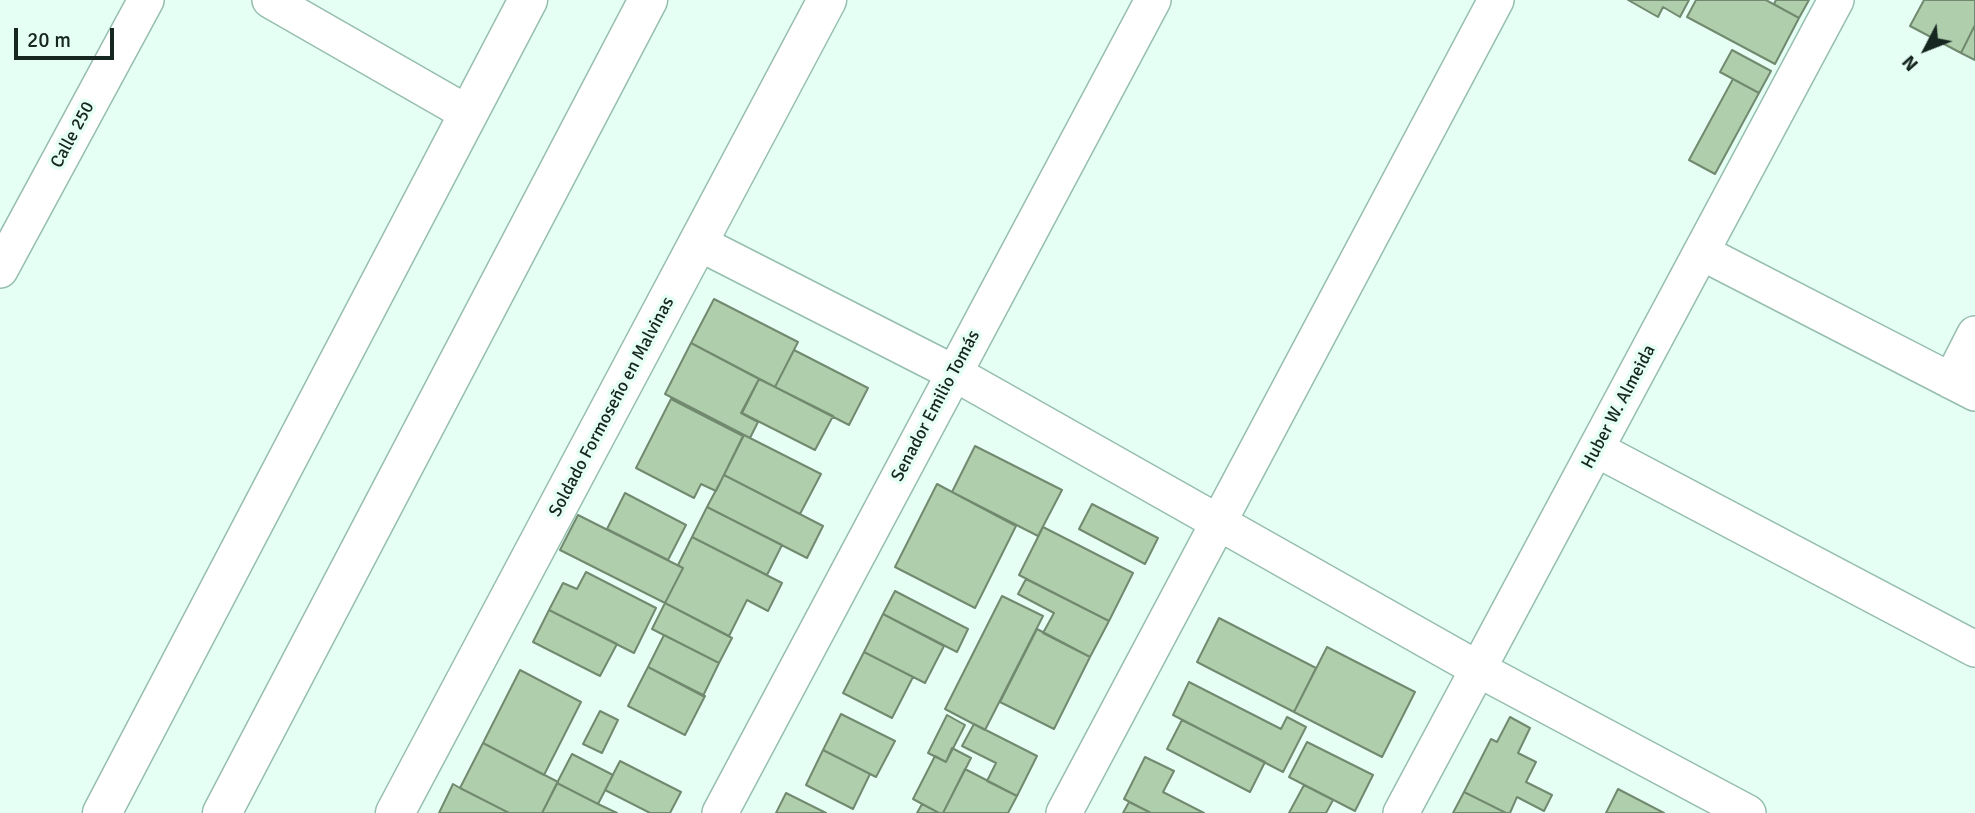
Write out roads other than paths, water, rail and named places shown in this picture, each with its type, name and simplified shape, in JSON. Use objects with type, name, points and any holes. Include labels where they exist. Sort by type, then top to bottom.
[{"type":"main road","points":[[102,813],[528,0]]},
{"type":"main road","points":[[222,813],[648,0]]},
{"type":"main road","name":"Soldado Formoseño en Malvinas","points":[[395,813],[827,0]]},
{"type":"street","name":"Calle 250","points":[[0,270],[146,0]]},
{"type":"street","points":[[270,0],[467,113]]},
{"type":"street","name":"Senador Emilio Tomás","points":[[720,813],[1153,0]]},
{"type":"street","points":[[1064,813],[1496,0]]},
{"type":"street","name":"Huber W. Almeida","points":[[1401,813],[1836,0]]},
{"type":"street","points":[[699,243],[954,373],[1728,808]]},
{"type":"street","points":[[1701,252],[1963,387],[1975,334]]},
{"type":"street","points":[[1596,449],[1975,649]]}]
